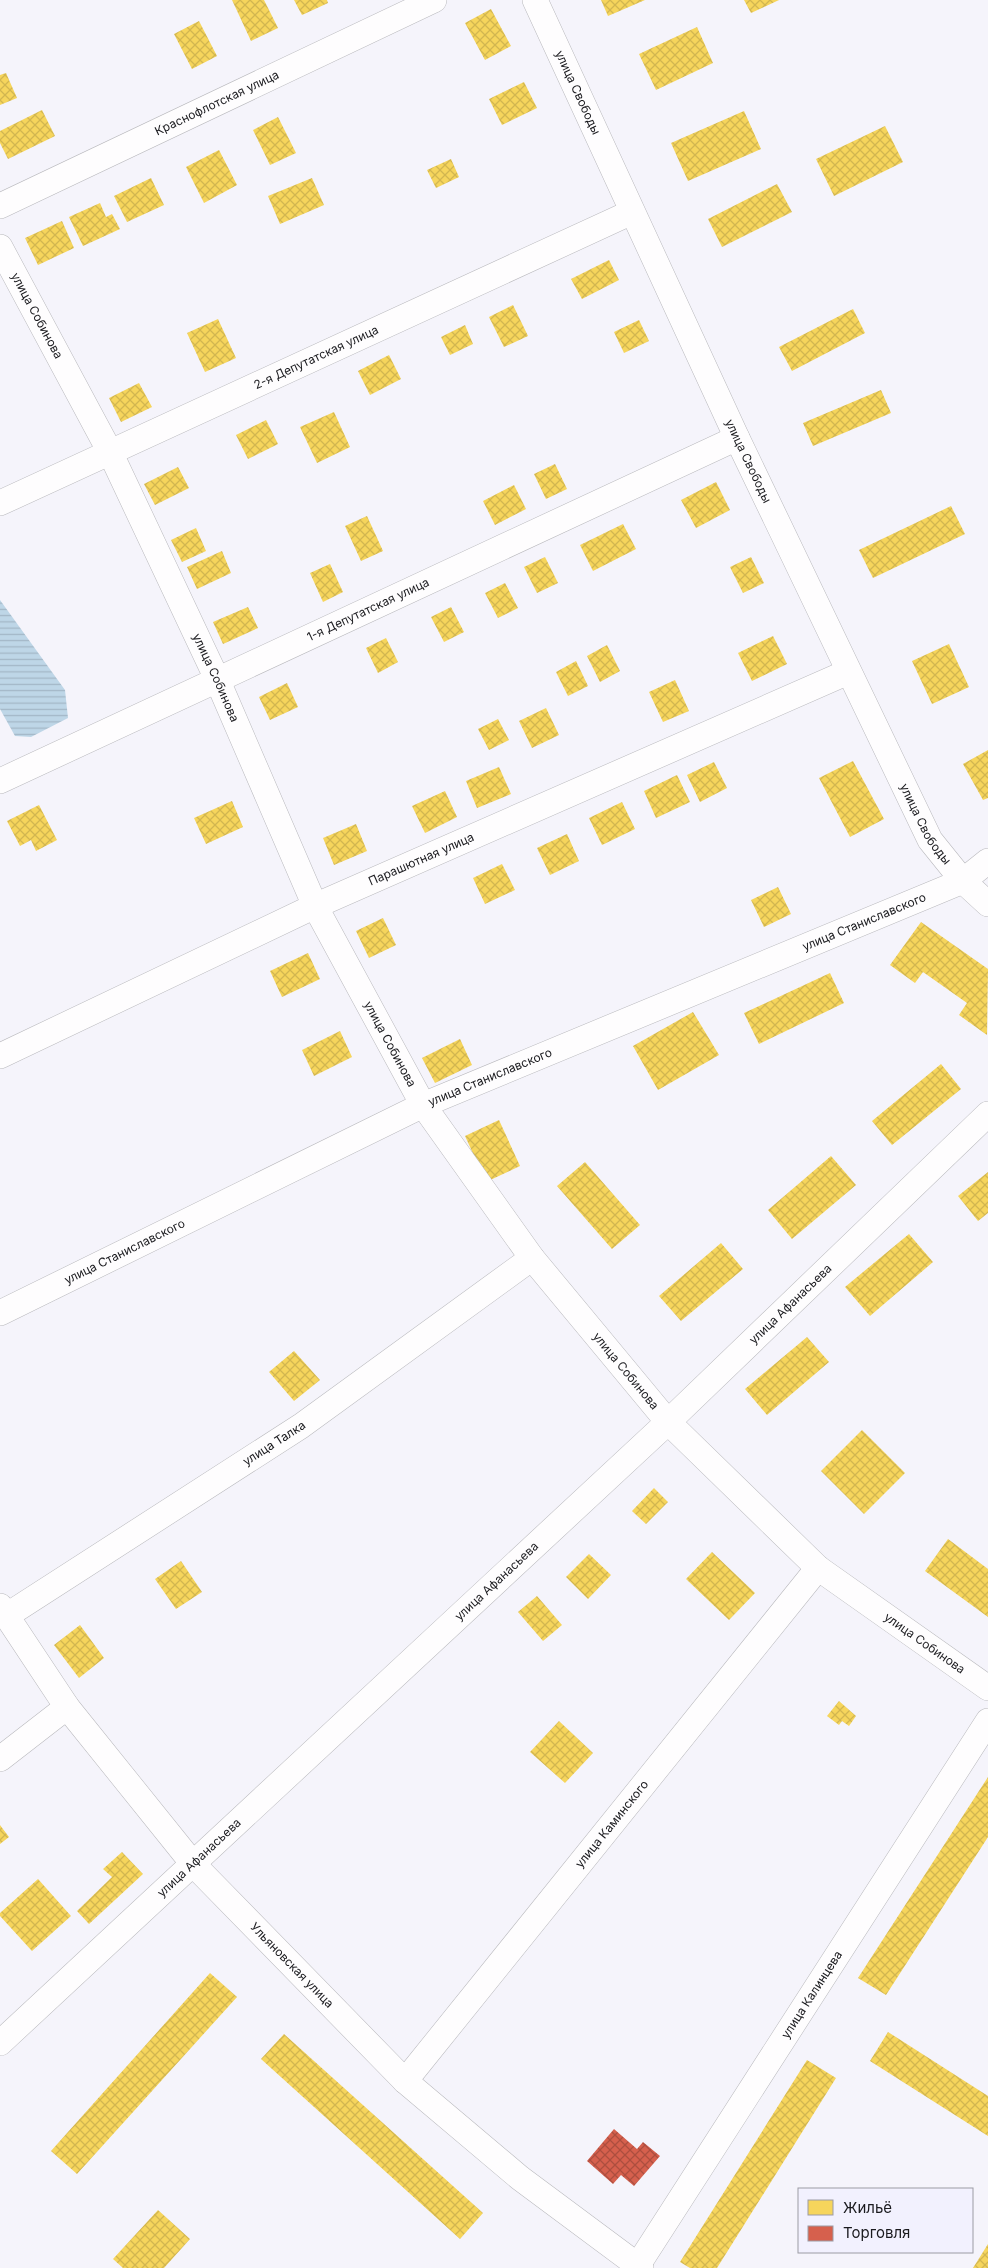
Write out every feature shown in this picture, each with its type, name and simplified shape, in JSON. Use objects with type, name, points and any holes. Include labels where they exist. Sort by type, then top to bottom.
[{"type":"street","name":"Краснофлотская улица","points":[[0,206],[434,0]]},
{"type":"street","name":"улица Свободы","points":[[535,0],[632,212],[848,672],[930,840],[963,882],[988,904]]},
{"type":"street","name":"2-я Депутатская улица","points":[[0,503],[632,212]]},
{"type":"street","name":"улица Собинова","points":[[0,247],[110,452],[217,679],[315,906],[423,1105],[532,1258],[668,1422],[818,1568],[988,1688]]},
{"type":"street","name":"1-я Депутатская улица","points":[[0,781],[738,438]]},
{"type":"street","name":"Парашютная улица","points":[[0,1056],[315,906],[848,672]]},
{"type":"street","name":"улица Станиславского","points":[[0,1313],[423,1105],[963,882],[988,861]]},
{"type":"street","name":"улица Афанасьева","points":[[0,2043],[194,1865],[668,1422],[988,1114]]},
{"type":"street","name":"улица Талка","points":[[3,1611],[301,1426],[532,1258]]},
{"type":"street","name":"улица Каминского","points":[[405,2081],[818,1568]]},
{"type":"street","name":"Ульяновская улица","points":[[3,1611],[67,1707],[194,1865],[405,2081],[520,2178],[638,2267]]},
{"type":"street","points":[[0,1759],[67,1707]]},
{"type":"street","name":"улица Калинцева","points":[[638,2267],[988,1720]]},
{"type":"water","points":[[0,600],[65,690],[68,718],[31,737],[15,736],[0,709]]},
{"type":"building: Жильё","points":[[232,0],[264,0],[278,28],[251,41]]},
{"type":"building: Жильё","points":[[294,0],[327,0],[328,3],[302,15]]},
{"type":"building: Жильё","points":[[601,0],[645,0],[608,16]]},
{"type":"building: Жильё","points":[[744,0],[779,0],[751,13]]},
{"type":"building: Жильё","points":[[491,9],[511,46],[485,60],[465,23]]},
{"type":"building: Жильё","points":[[199,21],[217,56],[192,69],[174,34]]},
{"type":"building: Жильё","points":[[697,27],[713,63],[656,90],[639,54]]},
{"type":"building: Жильё","points":[[6,73],[17,98],[0,105],[0,75]]},
{"type":"building: Жильё","points":[[524,82],[537,108],[502,125],[489,99]]},
{"type":"building: Жильё","points":[[42,110],[55,136],[8,159],[0,143],[0,131]]},
{"type":"building: Жильё","points":[[744,111],[761,149],[688,181],[671,143]]},
{"type":"building: Жильё","points":[[278,117],[296,153],[270,165],[253,130]]},
{"type":"building: Жильё","points":[[885,126],[903,162],[834,196],[816,159]]},
{"type":"building: Жильё","points":[[219,150],[237,185],[204,203],[186,167]]},
{"type":"building: Жильё","points":[[451,159],[459,177],[436,188],[427,170]]},
{"type":"building: Жильё","points":[[151,178],[164,205],[127,222],[114,196]]},
{"type":"building: Жильё","points":[[312,178],[324,205],[280,224],[268,196]]},
{"type":"building: Жильё","points":[[777,184],[792,212],[722,247],[708,219]]},
{"type":"building: Жильё","points":[[100,203],[106,217],[112,214],[120,229],[83,246],[69,217]]},
{"type":"building: Жильё","points":[[62,221],[74,248],[38,265],[25,238]]},
{"type":"building: Жильё","points":[[609,260],[619,280],[582,299],[571,279]]},
{"type":"building: Жильё","points":[[513,305],[528,336],[504,347],[489,317]]},
{"type":"building: Жильё","points":[[853,309],[865,333],[792,371],[779,347]]},
{"type":"building: Жильё","points":[[218,319],[236,358],[205,372],[187,333]]},
{"type":"building: Жильё","points":[[639,320],[649,341],[624,353],[614,332]]},
{"type":"building: Жильё","points":[[465,325],[473,344],[450,355],[441,337]]},
{"type":"building: Жильё","points":[[389,355],[401,379],[370,395],[358,371]]},
{"type":"building: Жильё","points":[[139,383],[152,407],[121,422],[109,398]]},
{"type":"building: Жильё","points":[[881,390],[891,413],[813,446],[803,423]]},
{"type":"building: Жильё","points":[[334,412],[350,447],[317,463],[300,427]]},
{"type":"building: Жильё","points":[[266,420],[278,444],[248,459],[236,435]]},
{"type":"building: Жильё","points":[[555,464],[567,489],[546,499],[534,474]]},
{"type":"building: Жильё","points":[[178,467],[189,488],[155,505],[144,484]]},
{"type":"building: Жильё","points":[[716,482],[730,510],[696,528],[681,500]]},
{"type":"building: Жильё","points":[[514,485],[526,509],[495,525],[483,501]]},
{"type":"building: Жильё","points":[[951,506],[965,534],[873,578],[859,550]]},
{"type":"building: Жильё","points":[[367,516],[383,551],[361,561],[345,526]]},
{"type":"building: Жильё","points":[[623,524],[636,549],[593,571],[580,545]]},
{"type":"building: Жильё","points":[[196,528],[206,551],[182,562],[171,540]]},
{"type":"building: Жильё","points":[[222,551],[231,573],[197,589],[187,567]]},
{"type":"building: Жильё","points":[[545,557],[558,583],[537,593],[524,567]]},
{"type":"building: Жильё","points":[[751,557],[764,583],[743,593],[730,567]]},
{"type":"building: Жильё","points":[[330,564],[343,592],[323,602],[310,573]]},
{"type":"building: Жильё","points":[[505,583],[518,608],[498,618],[485,593]]},
{"type":"building: Жильё","points":[[248,607],[258,628],[223,644],[213,622]]},
{"type":"building: Жильё","points":[[451,607],[464,632],[444,642],[431,617]]},
{"type":"building: Жильё","points":[[773,636],[787,664],[752,681],[738,653]]},
{"type":"building: Жильё","points":[[386,638],[398,662],[378,673],[366,648]]},
{"type":"building: Жильё","points":[[949,644],[969,687],[932,704],[912,661]]},
{"type":"building: Жильё","points":[[607,645],[620,671],[600,682],[587,656]]},
{"type":"building: Жильё","points":[[576,661],[588,686],[568,696],[556,672]]},
{"type":"building: Жильё","points":[[675,680],[689,711],[663,722],[649,692]]},
{"type":"building: Жильё","points":[[287,683],[298,707],[270,720],[259,697]]},
{"type":"building: Жильё","points":[[546,708],[559,735],[532,748],[519,721]]},
{"type":"building: Жильё","points":[[498,719],[509,740],[489,750],[478,729]]},
{"type":"building: Жильё","points":[[988,750],[988,798],[983,800],[963,764]]},
{"type":"building: Жильё","points":[[853,761],[884,819],[850,837],[819,778]]},
{"type":"building: Жильё","points":[[714,762],[727,788],[700,802],[687,775]]},
{"type":"building: Жильё","points":[[499,767],[511,794],[477,808],[466,781]]},
{"type":"building: Жильё","points":[[677,775],[690,802],[656,818],[644,791]]},
{"type":"building: Жильё","points":[[445,791],[457,817],[425,833],[412,806]]},
{"type":"building: Жильё","points":[[232,801],[243,827],[206,844],[194,818]]},
{"type":"building: Жильё","points":[[622,802],[635,829],[602,845],[589,818]]},
{"type":"building: Жильё","points":[[39,805],[57,840],[36,851],[31,840],[20,846],[7,821]]},
{"type":"building: Жильё","points":[[356,824],[367,851],[334,865],[323,838]]},
{"type":"building: Жильё","points":[[567,834],[579,861],[550,875],[537,848]]},
{"type":"building: Жильё","points":[[502,864],[515,890],[485,904],[473,878]]},
{"type":"building: Жильё","points":[[778,887],[791,914],[764,927],[751,900]]},
{"type":"building: Жильё","points":[[383,918],[396,945],[369,958],[356,931]]},
{"type":"building: Жильё","points":[[921,922],[988,969],[987,1035],[959,1015],[967,1003],[923,972],[915,983],[890,965]]},
{"type":"building: Жильё","points":[[308,953],[320,979],[282,997],[270,971]]},
{"type":"building: Жильё","points":[[830,973],[844,1003],[759,1044],[744,1013]]},
{"type":"building: Жильё","points":[[693,1012],[719,1055],[658,1090],[633,1046]]},
{"type":"building: Жильё","points":[[340,1031],[352,1057],[314,1076],[302,1050]]},
{"type":"building: Жильё","points":[[460,1039],[472,1065],[435,1083],[422,1058]]},
{"type":"building: Жильё","points":[[941,1064],[961,1089],[892,1145],[872,1121]]},
{"type":"building: Жильё","points":[[499,1120],[520,1166],[486,1182],[465,1136]]},
{"type":"building: Жильё","points":[[831,1156],[856,1185],[792,1239],[768,1210]]},
{"type":"building: Жильё","points":[[585,1162],[640,1225],[612,1249],[557,1186]]},
{"type":"building: Жильё","points":[[988,1172],[988,1213],[978,1221],[958,1196]]},
{"type":"building: Жильё","points":[[909,1234],[933,1262],[870,1316],[845,1287]]},
{"type":"building: Жильё","points":[[721,1243],[743,1269],[681,1321],[659,1296]]},
{"type":"building: Жильё","points":[[807,1337],[829,1362],[767,1415],[745,1389]]},
{"type":"building: Жильё","points":[[294,1351],[320,1380],[294,1401],[269,1372]]},
{"type":"building: Жильё","points":[[862,1430],[905,1473],[864,1514],[821,1471]]},
{"type":"building: Жильё","points":[[654,1488],[668,1502],[646,1524],[632,1511]]},
{"type":"building: Жильё","points":[[948,1539],[988,1569],[988,1617],[925,1571]]},
{"type":"building: Жильё","points":[[712,1552],[755,1593],[729,1620],[686,1579]]},
{"type":"building: Жильё","points":[[589,1554],[611,1575],[588,1599],[566,1577]]},
{"type":"building: Жильё","points":[[181,1561],[202,1592],[176,1609],[155,1579]]},
{"type":"building: Жильё","points":[[537,1596],[562,1625],[543,1641],[518,1612]]},
{"type":"building: Жильё","points":[[80,1625],[104,1658],[79,1678],[54,1645]]},
{"type":"building: Жильё","points":[[839,1701],[856,1716],[849,1726],[842,1721],[839,1725],[827,1716]]},
{"type":"building: Жильё","points":[[559,1721],[593,1753],[565,1783],[530,1752]]},
{"type":"building: Жильё","points":[[988,1777],[988,1837],[886,1995],[858,1978]]},
{"type":"building: Жильё","points":[[0,1825],[9,1837],[0,1844]]},
{"type":"building: Жильё","points":[[122,1852],[143,1874],[89,1924],[77,1911],[112,1877],[103,1869]]},
{"type":"building: Жильё","points":[[38,1879],[71,1916],[32,1951],[0,1916],[0,1913]]},
{"type":"building: Жильё","points":[[210,1973],[237,1997],[77,2174],[51,2151]]},
{"type":"building: Жильё","points":[[888,2032],[988,2096],[988,2136],[870,2061]]},
{"type":"building: Жильё","points":[[284,2034],[483,2213],[460,2239],[261,2059]]},
{"type":"building: Жильё","points":[[807,2060],[836,2078],[717,2268],[690,2268],[680,2262]]},
{"type":"building: Жильё","points":[[158,2210],[190,2239],[164,2268],[123,2268],[113,2259]]},
{"type":"building: Жильё","points":[[988,2244],[988,2268],[973,2268]]},
{"type":"building: Торговля","points":[[614,2129],[637,2149],[643,2142],[660,2156],[634,2186],[621,2175],[613,2184],[587,2161]]}]
